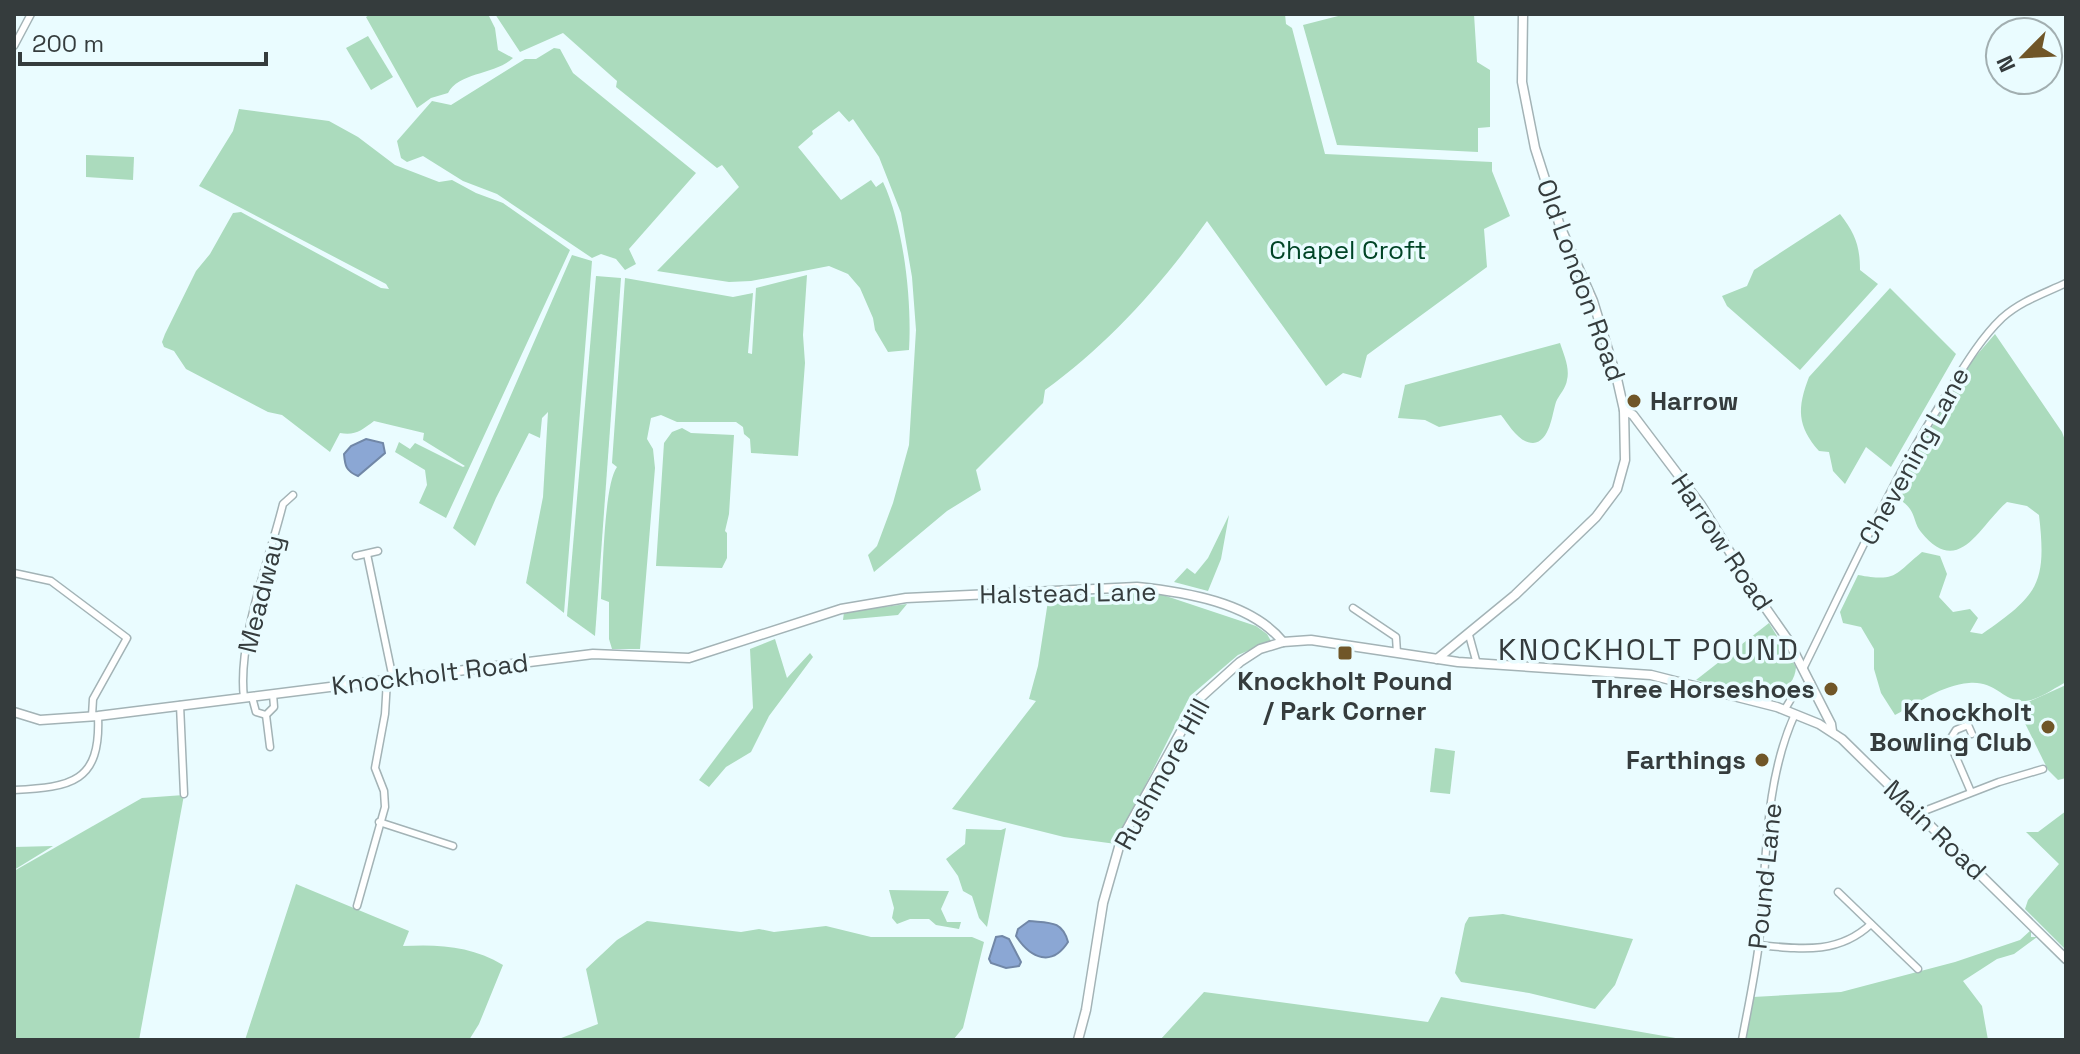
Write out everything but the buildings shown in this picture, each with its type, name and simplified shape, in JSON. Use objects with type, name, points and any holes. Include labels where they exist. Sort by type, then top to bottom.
[{"type":"street","points":[[14,46],[31,14]]},
{"type":"street","name":"Old London Road","points":[[1437,659],[1542,571],[1603,510],[1620,481],[1625,460],[1624,410],[1593,301],[1560,226],[1535,148],[1522,82],[1523,14]]},
{"type":"street","name":"Chevening Lane","points":[[1804,667],[1893,485],[1969,357],[2001,320],[2026,300],[2066,283]]},
{"type":"street","name":"Harrow Road","points":[[1624,410],[1630,411],[1701,505],[1804,667],[1832,731]]},
{"type":"street","points":[[1626,438],[1644,431]]},
{"type":"street","name":"Meadway","points":[[248,697],[243,666],[255,611],[283,504],[293,495]]},
{"type":"street","points":[[356,556],[378,551]]},
{"type":"street","points":[[357,906],[386,799],[376,775],[375,760],[390,679],[367,554]]},
{"type":"street","points":[[14,573],[51,581],[127,638],[93,699],[99,739],[86,770],[67,784],[14,790]]},
{"type":"street","name":"Halstead Lane","points":[[841,609],[906,598],[1137,587],[1166,590],[1239,611],[1272,628],[1283,642]]},
{"type":"street","points":[[1353,608],[1396,637],[1397,653]]},
{"type":"street","name":"Knockholt Road","points":[[14,712],[40,720],[95,716],[593,654],[689,658],[841,609]]},
{"type":"street","points":[[1469,635],[1477,664]]},
{"type":"street","name":"Main Road","points":[[1283,642],[1311,640],[1477,664],[1651,675],[1785,709],[1832,731],[2066,959]]},
{"type":"street","name":"Rushmore Hill","points":[[1078,1040],[1086,1010],[1103,903],[1121,840],[1199,699],[1240,662],[1260,649],[1283,642]]},
{"type":"street","points":[[1785,709],[1794,694],[1811,683]]},
{"type":"street","points":[[266,715],[274,707],[273,694]]},
{"type":"street","points":[[248,697],[256,712],[266,715]]},
{"type":"street","points":[[180,705],[184,794]]},
{"type":"street","name":"Pound Lane","points":[[1742,1040],[1758,945],[1766,843],[1782,743],[1795,714]]},
{"type":"street","points":[[266,715],[270,747]]},
{"type":"street","points":[[1971,792],[1949,741],[1956,730],[1968,725],[1972,734]]},
{"type":"street","points":[[1919,813],[1971,792],[2043,769]]},
{"type":"street","points":[[379,822],[453,846]]},
{"type":"street","points":[[1843,894],[1918,969]]},
{"type":"street","points":[[1758,945],[1807,950],[1824,948],[1858,936],[1871,924]]},
{"type":"street","points":[[1902,969],[1910,961]]},
{"type":"green space","points":[[371,14],[488,14],[495,28],[498,50],[513,58],[497,68],[460,81],[448,93],[431,98],[417,108],[366,17]]},
{"type":"green space","name":"Chapel Croft","points":[[495,14],[1285,14],[1286,24],[1292,28],[1325,154],[1492,162],[1492,171],[1510,216],[1484,229],[1487,267],[1367,355],[1361,378],[1343,373],[1326,386],[1207,221],[1172,268],[1133,312],[1091,353],[1045,390],[1043,403],[976,470],[981,490],[947,511],[874,572],[868,555],[877,546],[909,445],[916,330],[912,277],[901,213],[879,157],[853,119],[849,122],[839,111],[812,131],[813,134],[798,147],[841,200],[871,180],[876,187],[883,182],[896,220],[905,264],[909,350],[888,352],[875,330],[860,288],[848,274],[829,266],[751,281],[729,282],[657,271],[739,187],[722,165],[717,168],[616,87],[617,81],[563,33],[520,52]]},
{"type":"green space","points":[[1346,14],[1474,14],[1477,62],[1490,70],[1490,127],[1478,128],[1478,152],[1337,145],[1303,25]]},
{"type":"green space","points":[[368,36],[393,77],[371,90],[346,48]]},
{"type":"green space","points":[[554,48],[560,49],[573,73],[696,173],[629,249],[636,264],[625,270],[616,259],[601,254],[592,258],[497,194],[463,181],[423,156],[407,162],[401,158],[397,141],[432,101],[451,105],[525,59],[536,59]]},
{"type":"green space","points":[[239,109],[329,121],[358,137],[395,165],[439,182],[452,180],[503,203],[570,250],[446,518],[419,503],[427,485],[425,470],[395,452],[399,442],[410,449],[415,443],[465,466],[423,440],[424,433],[374,421],[354,433],[340,433],[330,452],[282,415],[268,412],[186,369],[174,351],[164,347],[165,334],[196,271],[210,254],[233,213],[241,212],[381,288],[389,289],[386,284],[199,186],[233,131]]},
{"type":"green space","points":[[86,155],[134,157],[133,180],[86,177]]},
{"type":"green space","points":[[1840,214],[1856,240],[1860,270],[1878,284],[1800,370],[1727,306],[1722,296],[1747,286],[1754,270]]},
{"type":"green space","points":[[572,255],[592,261],[564,613],[526,583],[543,497],[548,412],[542,418],[540,438],[529,433],[475,546],[453,528]]},
{"type":"green space","points":[[807,275],[798,456],[751,453],[750,439],[736,422],[677,422],[661,415],[651,418],[647,439],[653,449],[655,468],[640,649],[612,649],[609,602],[601,599],[609,491],[617,467],[612,463],[625,278],[733,297],[753,293],[748,353],[752,354],[756,288]]},
{"type":"green space","points":[[596,276],[621,278],[595,636],[567,616]]},
{"type":"green space","points":[[1890,288],[1956,354],[1891,467],[1866,447],[1845,484],[1833,471],[1829,452],[1819,451],[1806,433],[1801,416],[1802,398],[1809,377]]},
{"type":"green space","points":[[1995,334],[2062,432],[2066,443],[2066,682],[2026,701],[2013,699],[1978,683],[1959,684],[1930,695],[1895,715],[1881,693],[1874,669],[1874,649],[1861,627],[1843,623],[1840,612],[1858,575],[1888,577],[1922,552],[1940,556],[1947,574],[1939,597],[1953,612],[1970,609],[1978,618],[1970,632],[1982,634],[2016,609],[2027,597],[2039,573],[2039,515],[2027,506],[2007,502],[1968,544],[1947,551],[1934,545],[1921,532],[1910,509],[1896,496],[1909,466],[1969,364]]},
{"type":"green space","points":[[1560,343],[1568,375],[1547,433],[1539,441],[1523,440],[1501,415],[1439,427],[1425,420],[1398,418],[1405,385]]},
{"type":"green space","points":[[682,428],[691,433],[734,435],[725,531],[727,558],[722,568],[656,566],[664,443],[672,432]]},
{"type":"green space","points":[[1229,515],[1221,559],[1208,591],[1174,582],[1187,568],[1195,574],[1208,558]]},
{"type":"green space","points":[[1135,593],[1163,595],[1256,626],[1271,641],[1238,655],[1190,696],[1116,844],[1064,837],[952,809],[1036,701],[1029,699],[1038,666],[1048,601]]},
{"type":"green space","points":[[907,604],[898,615],[843,620],[844,612]]},
{"type":"green space","points":[[1769,623],[1796,667],[1794,677],[1784,689],[1771,698],[1696,680]]},
{"type":"green space","points":[[775,639],[787,678],[810,653],[813,657],[769,716],[751,752],[726,767],[709,787],[699,780],[753,708],[750,649]]},
{"type":"green space","name":"Knockholt Bowling Club","points":[[2066,685],[2066,778],[2058,780],[2048,770],[2017,707]]},
{"type":"green space","points":[[1435,748],[1455,751],[1450,794],[1430,792]]},
{"type":"green space","points":[[184,795],[139,1040],[14,1040],[14,871],[142,798]]},
{"type":"green space","points":[[2066,811],[2066,950],[2025,909],[2028,900],[2059,864],[2026,832],[2038,832]]},
{"type":"green space","points":[[1006,828],[987,927],[979,918],[972,896],[963,891],[958,876],[946,859],[965,844],[966,829]]},
{"type":"green space","points":[[53,846],[14,870],[14,847]]},
{"type":"green space","points":[[296,884],[409,931],[403,946],[455,948],[503,965],[479,1024],[469,1040],[245,1040]]},
{"type":"green space","points":[[889,890],[949,891],[941,909],[947,922],[961,922],[959,929],[936,925],[929,919],[910,919],[897,924],[892,918],[894,908]]},
{"type":"green space","points":[[1503,914],[1633,939],[1615,985],[1595,1009],[1529,993],[1461,982],[1455,973],[1469,917]]},
{"type":"green space","points":[[647,921],[741,932],[826,926],[871,937],[972,937],[984,942],[963,1028],[953,1040],[556,1040],[598,1024],[586,969],[617,940]]},
{"type":"green space","points":[[2031,930],[2031,937],[2037,937],[2014,954],[1997,959],[1963,981],[1982,1006],[1988,1040],[1746,1040],[1753,997],[1841,992],[1955,962],[2020,940]]},
{"type":"green space","points":[[1204,992],[1428,1022],[1441,997],[1687,1040],[1160,1040]]},
{"type":"water","points":[[366,439],[383,443],[385,453],[358,476],[347,468],[344,454],[351,446]]},
{"type":"water","points":[[1029,921],[1058,926],[1068,942],[1055,955],[1035,955],[1016,936],[1018,929]]},
{"type":"water","points":[[996,937],[1009,939],[1021,962],[1019,966],[1006,968],[991,963],[989,959]]},
{"type":"place","name":"Harrow","points":[[1634,401]]},
{"type":"place","name":"Knockholt Pound / Park Corner","points":[[1345,653]]},
{"type":"place","name":"Three Horseshoes","points":[[1831,689]]},
{"type":"place","name":"Knockholt Bowling Club","points":[[2048,727]]},
{"type":"place","name":"Farthings","points":[[1762,760]]},
{"type":"district","name":"KNOCKHOLT POUND","points":[[1649,649]]}]
